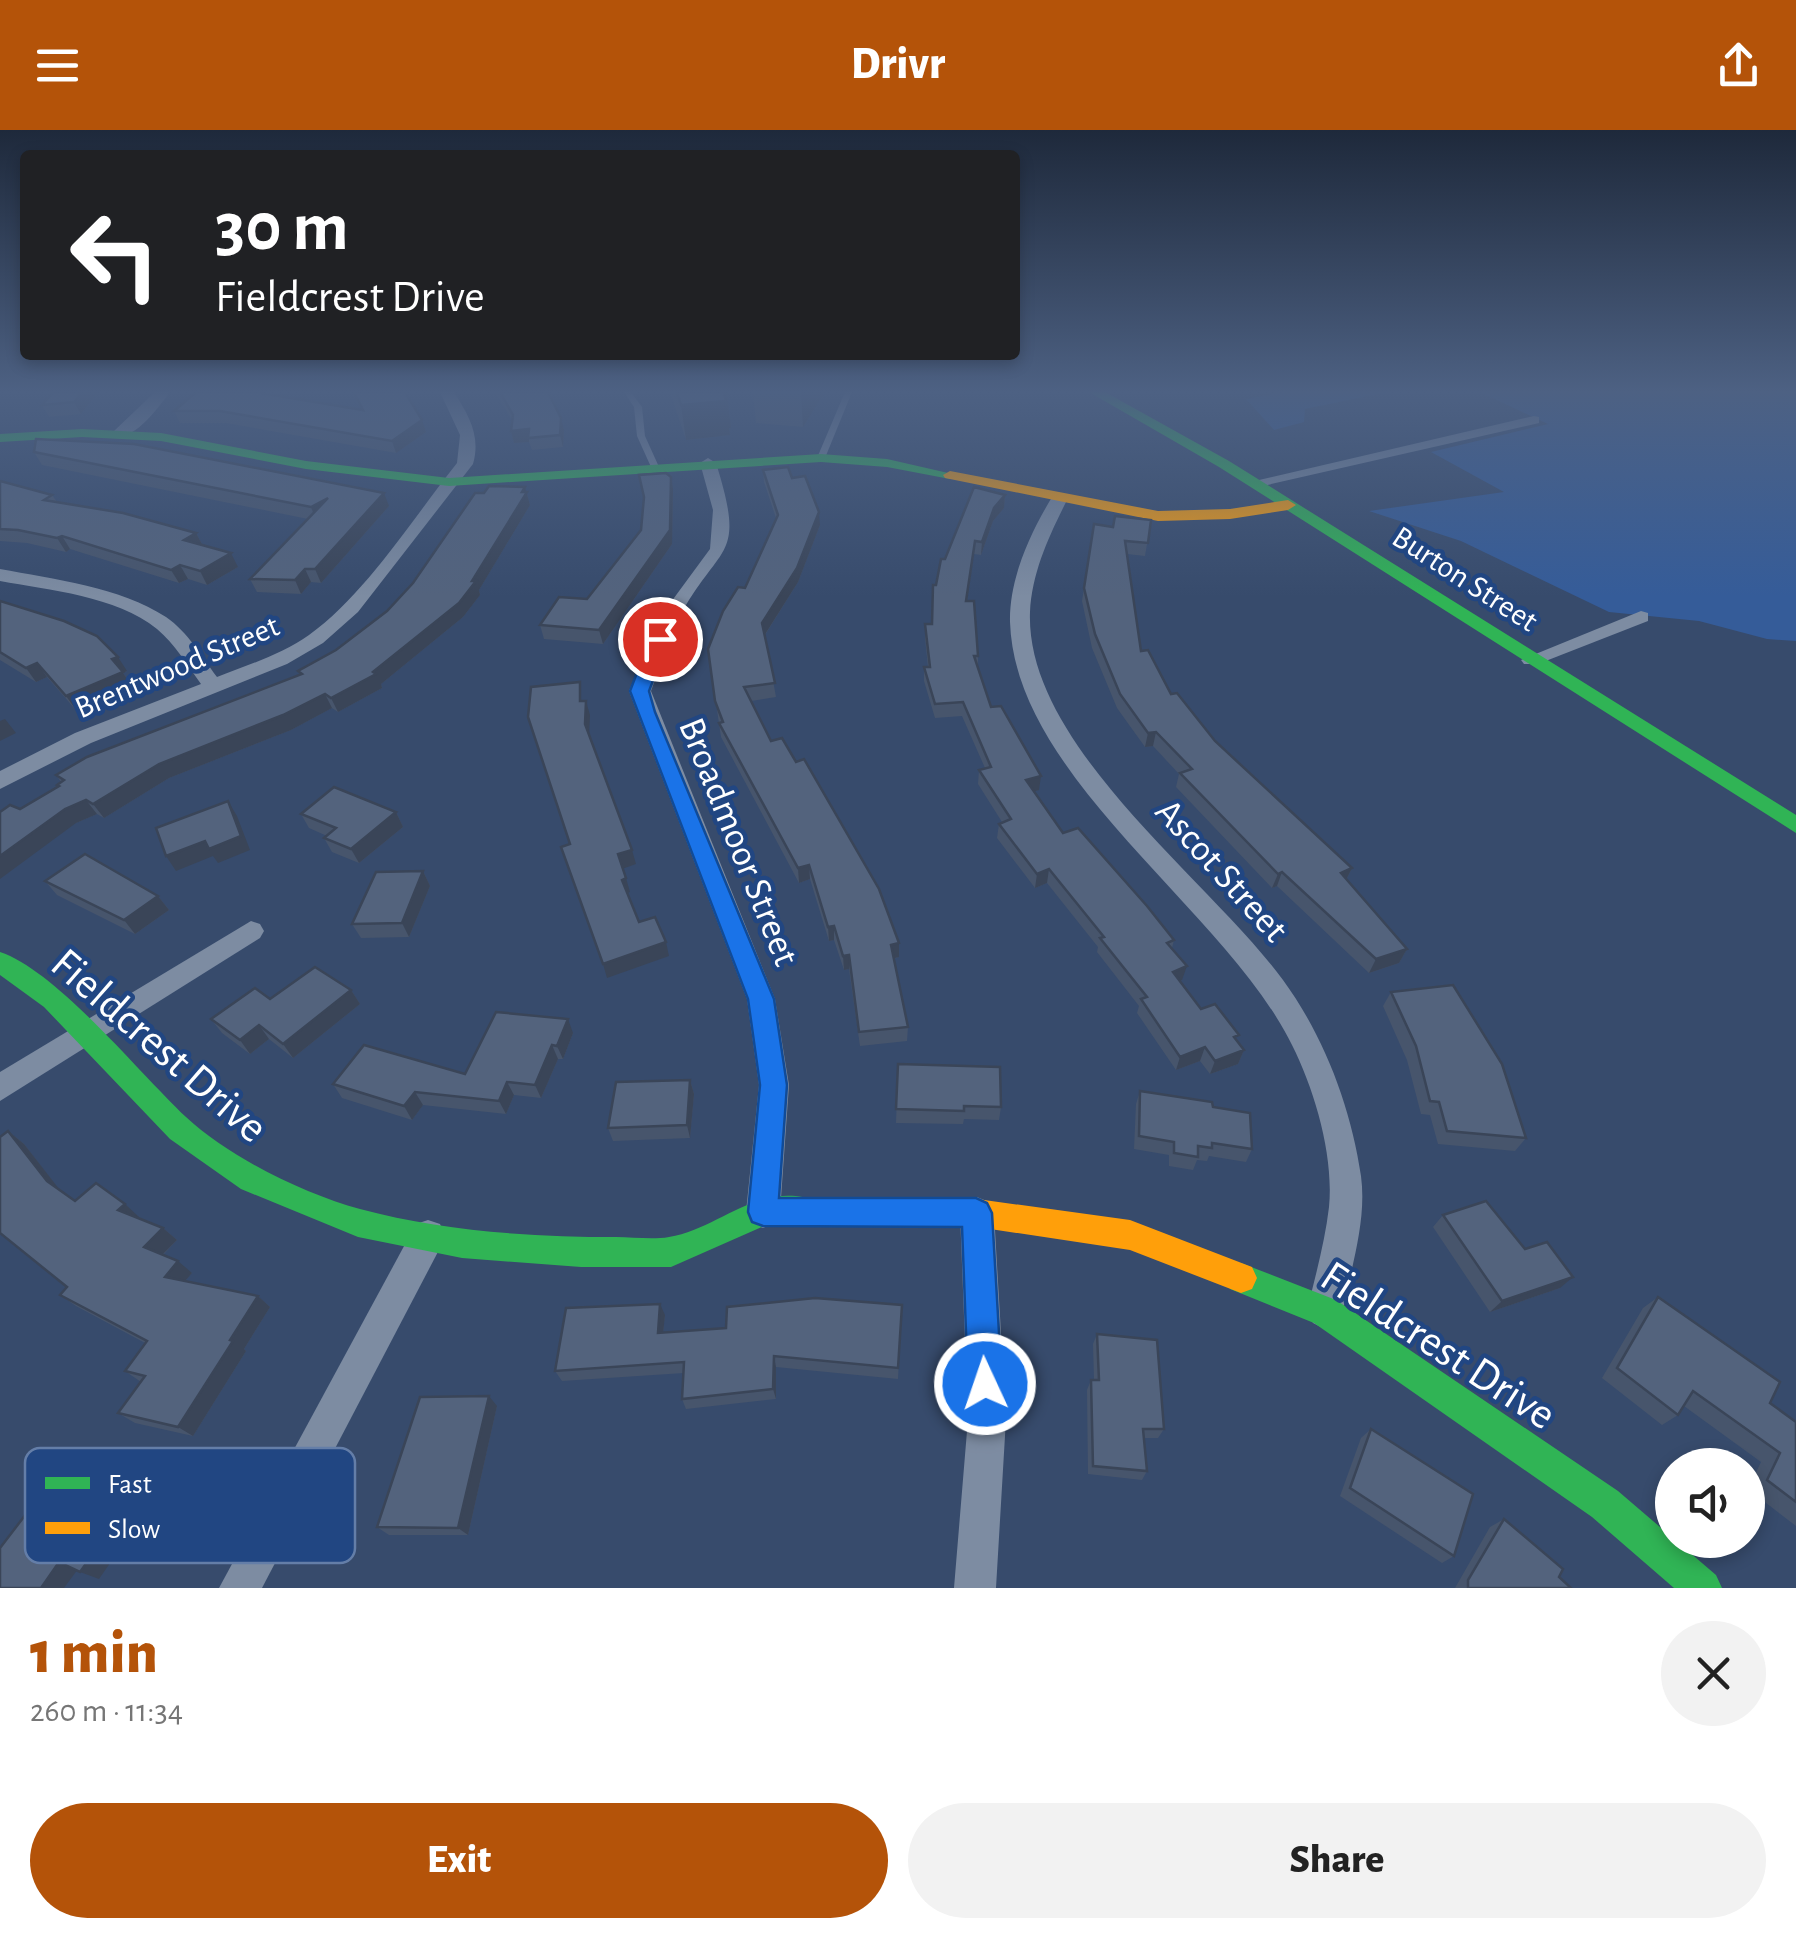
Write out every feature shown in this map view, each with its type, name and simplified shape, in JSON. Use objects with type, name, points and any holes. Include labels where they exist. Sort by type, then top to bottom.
[{"type":"street","points":[[278,460],[450,482],[775,460]]},
{"type":"street","name":"Brentwood Street","points":[[0,781],[83,738],[214,688],[316,640],[351,608],[416,530],[466,460]]},
{"type":"street","points":[[843,460],[887,464],[1158,516],[1195,517],[1288,504]]},
{"type":"street","name":"Burton Street","points":[[1214,460],[1796,825]]},
{"type":"street","points":[[1254,483],[1356,460]]},
{"type":"street","name":"Broadmoor Street","points":[[708,463],[722,510],[719,549],[670,617],[640,691],[761,999],[774,1085],[763,1212]]},
{"type":"street","name":"Ascot Street","points":[[1060,498],[1034,548],[1020,625],[1026,658],[1038,694],[1073,754],[1123,818],[1267,979],[1304,1039],[1328,1106],[1346,1192],[1325,1311]]},
{"type":"street","points":[[0,575],[138,610],[175,636],[214,688]]},
{"type":"street","points":[[1531,660],[1641,617]]},
{"type":"street","points":[[0,1088],[251,931]]},
{"type":"street","name":"Fieldcrest Drive","points":[[0,962],[53,1000],[180,1130],[251,1178],[358,1223],[462,1243],[581,1252],[671,1252],[763,1212],[976,1213],[1130,1235],[1325,1311],[1605,1504],[1703,1588]]},
{"type":"street","points":[[975,1588],[987,1418],[976,1213]]},
{"type":"street","points":[[315,1448],[428,1236]]},
{"type":"street","points":[[240,1588],[253,1563]]},
{"type":"lane","points":[[652,460],[655,467]]},
{"type":"shaded area","points":[[1446,460],[1796,460],[1796,641],[1767,639],[1699,621],[1609,612],[1461,541],[1369,511],[1504,492]]},
{"type":"building","points":[[74,460],[216,460],[384,493],[315,569],[305,569],[295,580],[250,579],[328,498],[311,507]]},
{"type":"building","points":[[788,467],[792,478],[805,476],[819,512],[797,568],[762,623],[775,683],[744,687],[771,741],[782,738],[796,762],[804,759],[879,889],[899,943],[891,945],[908,1027],[859,1032],[849,955],[843,956],[834,926],[828,927],[809,865],[798,868],[719,723],[723,722],[715,701],[708,649],[723,611],[738,587],[745,588],[778,515],[763,470]]},
{"type":"building","points":[[666,473],[671,477],[670,530],[599,630],[540,625],[559,597],[587,599],[641,530],[644,497],[639,475]]},
{"type":"building","points":[[0,481],[52,495],[44,500],[123,513],[196,533],[184,540],[231,553],[200,571],[180,565],[171,570],[62,536],[0,529]]},
{"type":"building","points":[[489,486],[525,487],[522,492],[527,492],[472,581],[476,581],[459,603],[373,672],[376,674],[331,698],[325,694],[283,715],[159,764],[93,804],[86,800],[65,809],[0,856],[0,812],[10,805],[20,809],[59,786],[64,780],[56,775],[87,757],[302,674],[298,671],[336,650],[387,611],[413,583],[475,493],[484,493]]},
{"type":"building","points":[[974,487],[1005,495],[994,508],[982,542],[975,541],[966,601],[974,601],[978,656],[974,656],[991,707],[1001,706],[1041,776],[1026,780],[1063,833],[1078,828],[1147,906],[1174,940],[1167,943],[1187,966],[1173,972],[1201,1009],[1215,1004],[1239,1035],[1234,1037],[1244,1050],[1215,1061],[1205,1047],[1180,1057],[1141,999],[1147,997],[1100,938],[1104,937],[1049,869],[1037,874],[999,824],[1011,819],[979,770],[991,767],[963,702],[935,704],[924,667],[930,667],[925,624],[932,624],[933,585],[941,559],[945,559]]},
{"type":"building","points":[[1115,516],[1151,520],[1148,543],[1125,541],[1141,651],[1148,650],[1171,694],[1177,693],[1215,741],[1352,868],[1341,873],[1407,949],[1376,959],[1282,872],[1278,874],[1180,773],[1192,769],[1156,732],[1148,733],[1120,694],[1095,634],[1084,588],[1094,524],[1113,527]]},
{"type":"building","points":[[0,601],[97,636],[118,657],[112,659],[123,672],[66,696],[37,663],[26,668],[0,652]]},
{"type":"building","points":[[580,682],[580,701],[586,701],[585,724],[632,850],[618,854],[626,878],[622,880],[639,922],[655,917],[666,942],[603,964],[561,847],[570,844],[528,717],[531,687]]},
{"type":"building","points":[[334,787],[396,812],[351,849],[324,838],[336,828],[301,814]]},
{"type":"building","points":[[228,801],[241,836],[209,849],[205,841],[166,856],[156,828]]},
{"type":"building","points":[[85,854],[158,896],[124,920],[45,881]]},
{"type":"building","points":[[423,871],[402,923],[352,924],[376,872]]},
{"type":"building","points":[[315,967],[351,990],[283,1044],[259,1025],[240,1040],[211,1019],[255,988],[270,999]]},
{"type":"building","points":[[1453,985],[1502,1064],[1526,1138],[1447,1131],[1439,1102],[1430,1101],[1416,1046],[1391,992]]},
{"type":"building","points":[[496,1012],[568,1019],[535,1085],[507,1082],[499,1101],[415,1092],[404,1106],[333,1084],[364,1045],[465,1074]]},
{"type":"building","points":[[898,1064],[1000,1067],[1001,1107],[964,1106],[964,1111],[896,1109]]},
{"type":"building","points":[[690,1080],[687,1125],[608,1128],[616,1082]]},
{"type":"building","points":[[1140,1091],[1212,1102],[1213,1107],[1250,1113],[1252,1149],[1212,1143],[1212,1148],[1198,1146],[1198,1157],[1174,1153],[1174,1142],[1139,1136]]},
{"type":"building","points":[[8,1131],[47,1181],[75,1201],[96,1183],[125,1204],[118,1210],[163,1228],[144,1247],[178,1261],[165,1277],[258,1296],[178,1427],[118,1413],[145,1376],[125,1371],[147,1341],[60,1295],[67,1287],[0,1233],[0,1137]]},
{"type":"building","points":[[1486,1201],[1525,1249],[1547,1242],[1573,1277],[1502,1301],[1443,1215]]},
{"type":"building","points":[[1658,1297],[1780,1382],[1770,1403],[1796,1422],[1796,1502],[1767,1480],[1780,1453],[1693,1391],[1678,1415],[1617,1368]]},
{"type":"building","points":[[815,1298],[902,1305],[898,1368],[774,1356],[773,1389],[682,1399],[684,1362],[555,1371],[566,1308],[660,1304],[658,1333],[726,1328],[727,1307]]},
{"type":"building","points":[[1097,1334],[1157,1340],[1164,1429],[1143,1429],[1147,1471],[1093,1466],[1091,1380],[1099,1380]]},
{"type":"building","points":[[489,1396],[458,1528],[377,1527],[420,1397]]},
{"type":"building","points":[[1371,1429],[1473,1494],[1454,1556],[1350,1488]]},
{"type":"building","points":[[25,1515],[25,1563],[58,1563],[41,1588],[0,1588],[0,1548]]},
{"type":"building","points":[[1504,1519],[1563,1569],[1559,1577],[1571,1588],[1468,1588],[1468,1580]]},
{"type":"building","points":[[61,1563],[86,1563],[80,1572]]},
{"type":"traffic: fast","points":[[280,460],[449,482],[789,460]]},
{"type":"traffic: fast","points":[[848,460],[950,475]]},
{"type":"traffic: fast","points":[[1217,460],[1796,825]]},
{"type":"traffic: fast","points":[[0,962],[53,1000],[180,1130],[251,1179],[358,1223],[462,1243],[581,1252],[671,1252],[763,1212],[809,1212]]},
{"type":"traffic: fast","points":[[1241,1278],[1325,1311],[1605,1504],[1703,1588]]},
{"type":"traffic: slow","points":[[950,475],[1158,516],[1230,514],[1288,505]]},
{"type":"traffic: slow","points":[[809,1212],[977,1213],[1130,1235],[1241,1278]]},
{"type":"route","points":[[660,639],[640,691],[645,712],[761,999],[774,1085],[763,1212],[976,1213],[985,1384]]}]
